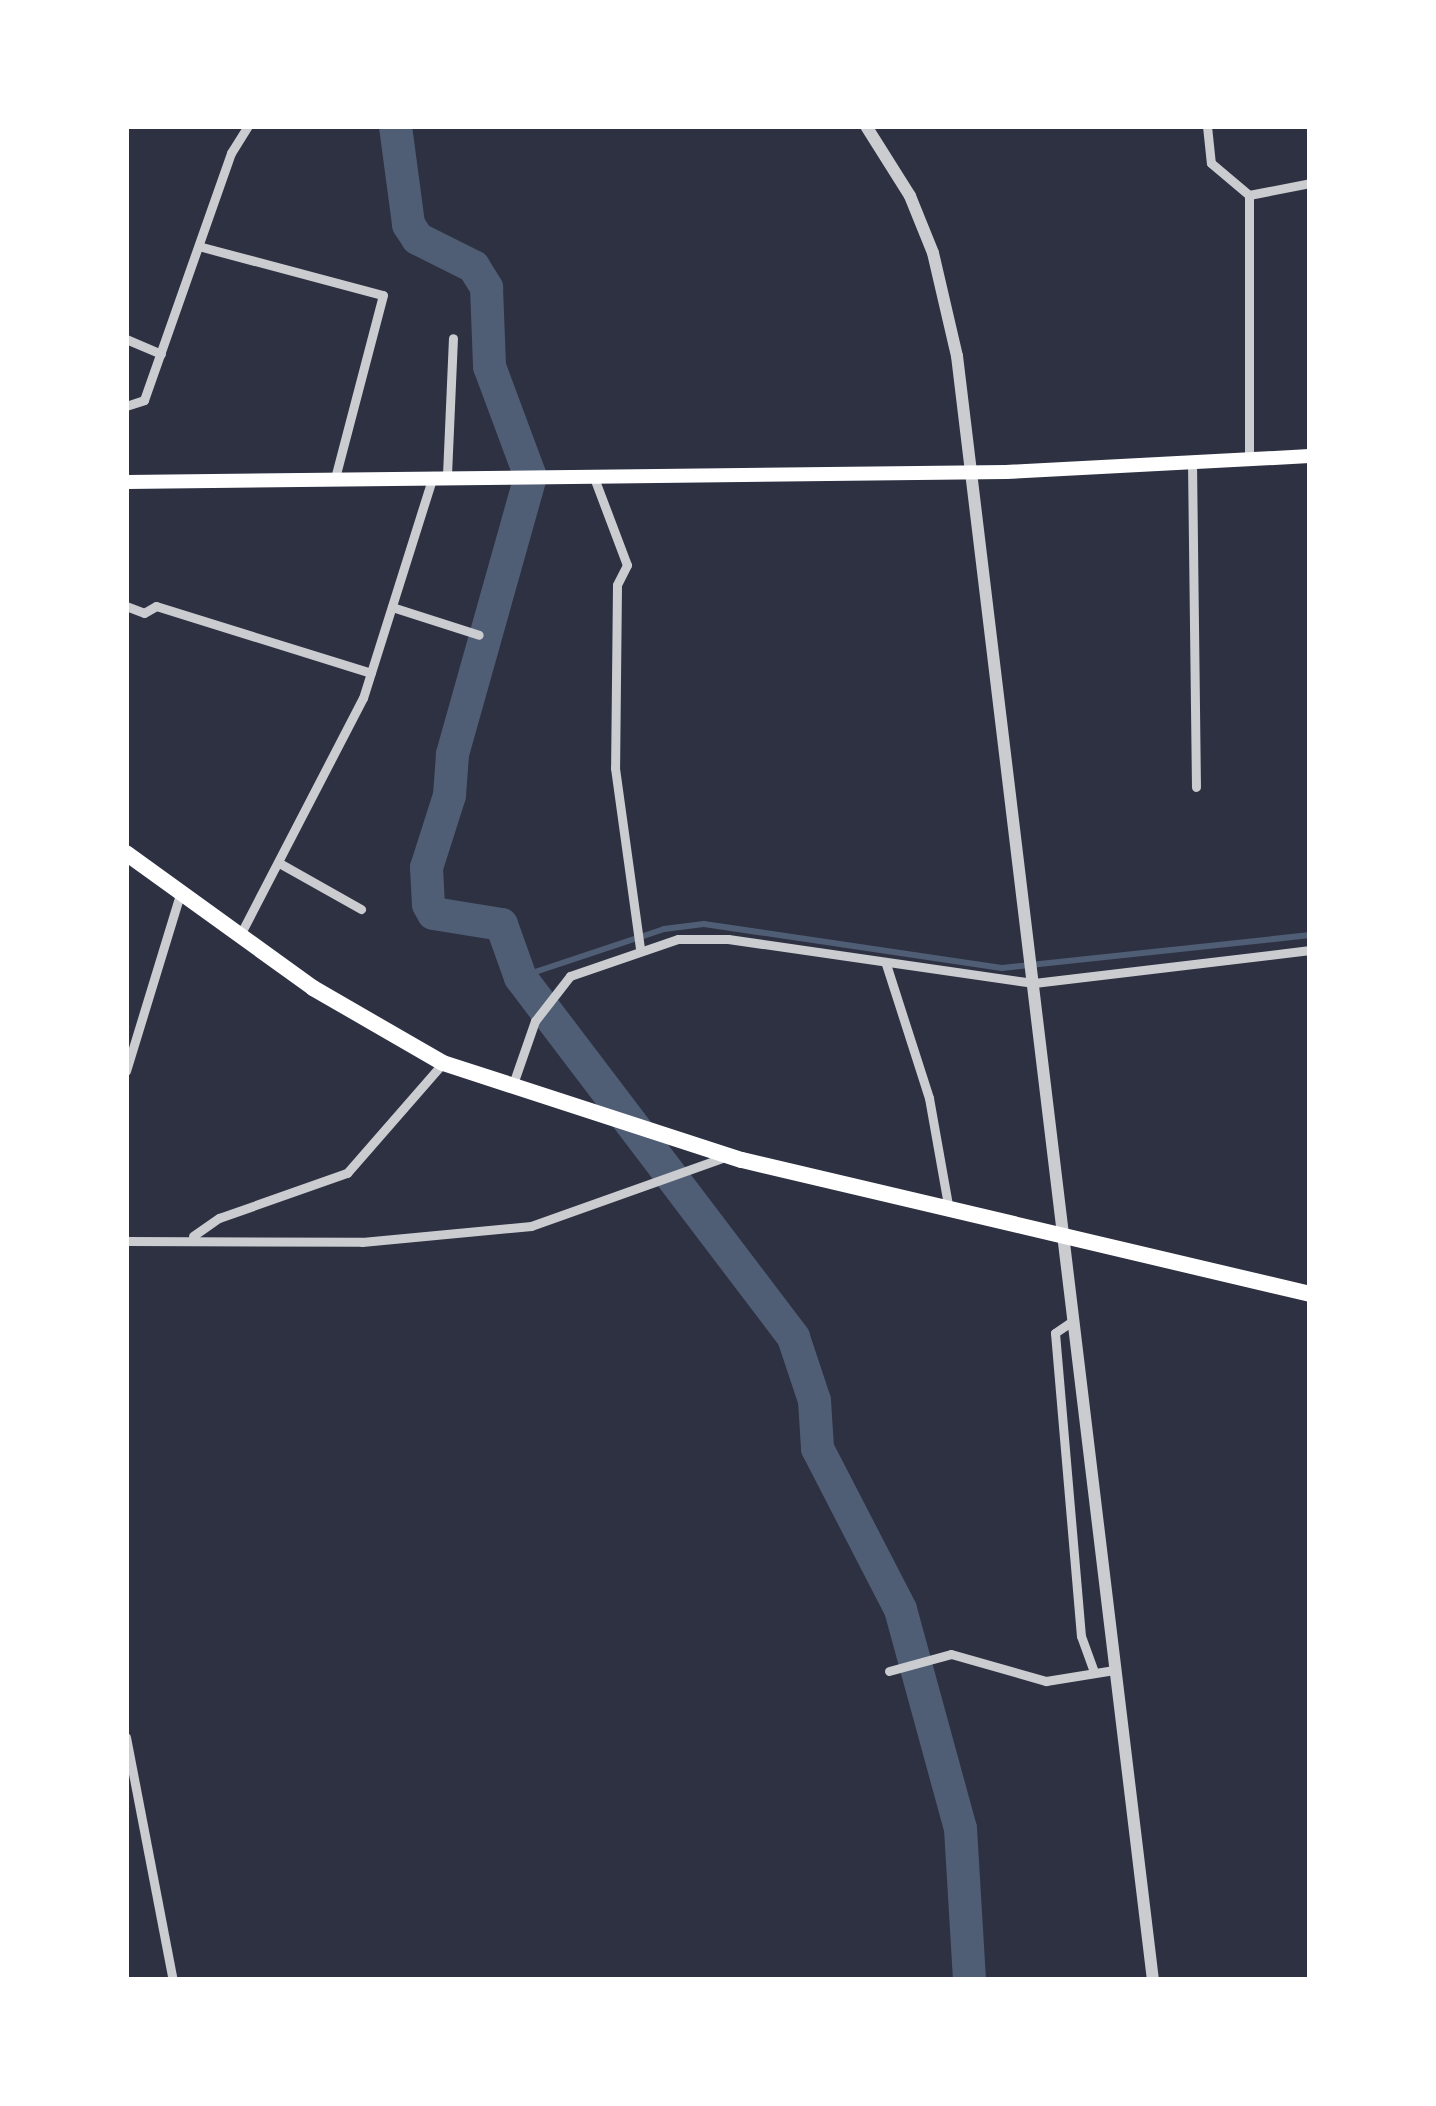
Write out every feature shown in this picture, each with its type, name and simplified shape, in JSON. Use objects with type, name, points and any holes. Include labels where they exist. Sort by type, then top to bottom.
[{"type":"highway","points":[[126,853],[362,1021],[443,1063],[729,1155],[1310,1294]]},
{"type":"main road","points":[[126,482],[593,471],[968,472],[1310,456]]},
{"type":"street","points":[[126,406],[144,400],[202,247],[231,153],[248,126]]},
{"type":"street","points":[[866,126],[933,253],[957,356],[968,472],[1069,1239],[1114,1670],[1153,1980]]},
{"type":"street","points":[[1208,126],[1211,163],[1249,195],[1249,459]]},
{"type":"street","points":[[1249,195],[1310,182]]},
{"type":"street","points":[[202,247],[383,295],[335,478]]},
{"type":"street","points":[[239,937],[281,863],[371,674],[440,475],[453,338]]},
{"type":"street","points":[[126,340],[160,354]]},
{"type":"street","points":[[1192,462],[1196,787]]},
{"type":"street","points":[[593,471],[627,566],[617,585],[615,768],[638,940]]},
{"type":"street","points":[[126,606],[144,613],[156,606],[371,674]]},
{"type":"street","points":[[392,608],[479,635]]},
{"type":"street","points":[[281,863],[361,909]]},
{"type":"street","points":[[126,1071],[181,894]]},
{"type":"street","points":[[513,1085],[535,1021],[548,1000],[589,966],[638,940],[702,937],[886,964],[1034,979],[1310,950]]},
{"type":"street","points":[[886,964],[929,1098],[949,1210]]},
{"type":"street","points":[[193,1237],[219,1218],[347,1173],[443,1063]]},
{"type":"street","points":[[126,1241],[193,1237],[310,1243],[457,1236],[531,1226],[658,1186],[729,1155]]},
{"type":"street","points":[[1077,1318],[1055,1333],[1081,1636],[1094,1672]]},
{"type":"street","points":[[889,1671],[961,1655],[1046,1681],[1114,1670]]},
{"type":"street","points":[[126,1737],[173,1980]]},
{"type":"waterway","points":[[395,126],[408,224],[417,238],[473,266],[486,287],[489,366],[530,476],[452,754],[449,795],[426,867],[428,904],[433,913],[501,924],[520,977],[793,1337],[814,1400],[817,1448],[900,1609],[960,1828],[969,1980]]},
{"type":"waterway","points":[[520,977],[664,929],[704,924],[1002,968],[1310,935]]}]
